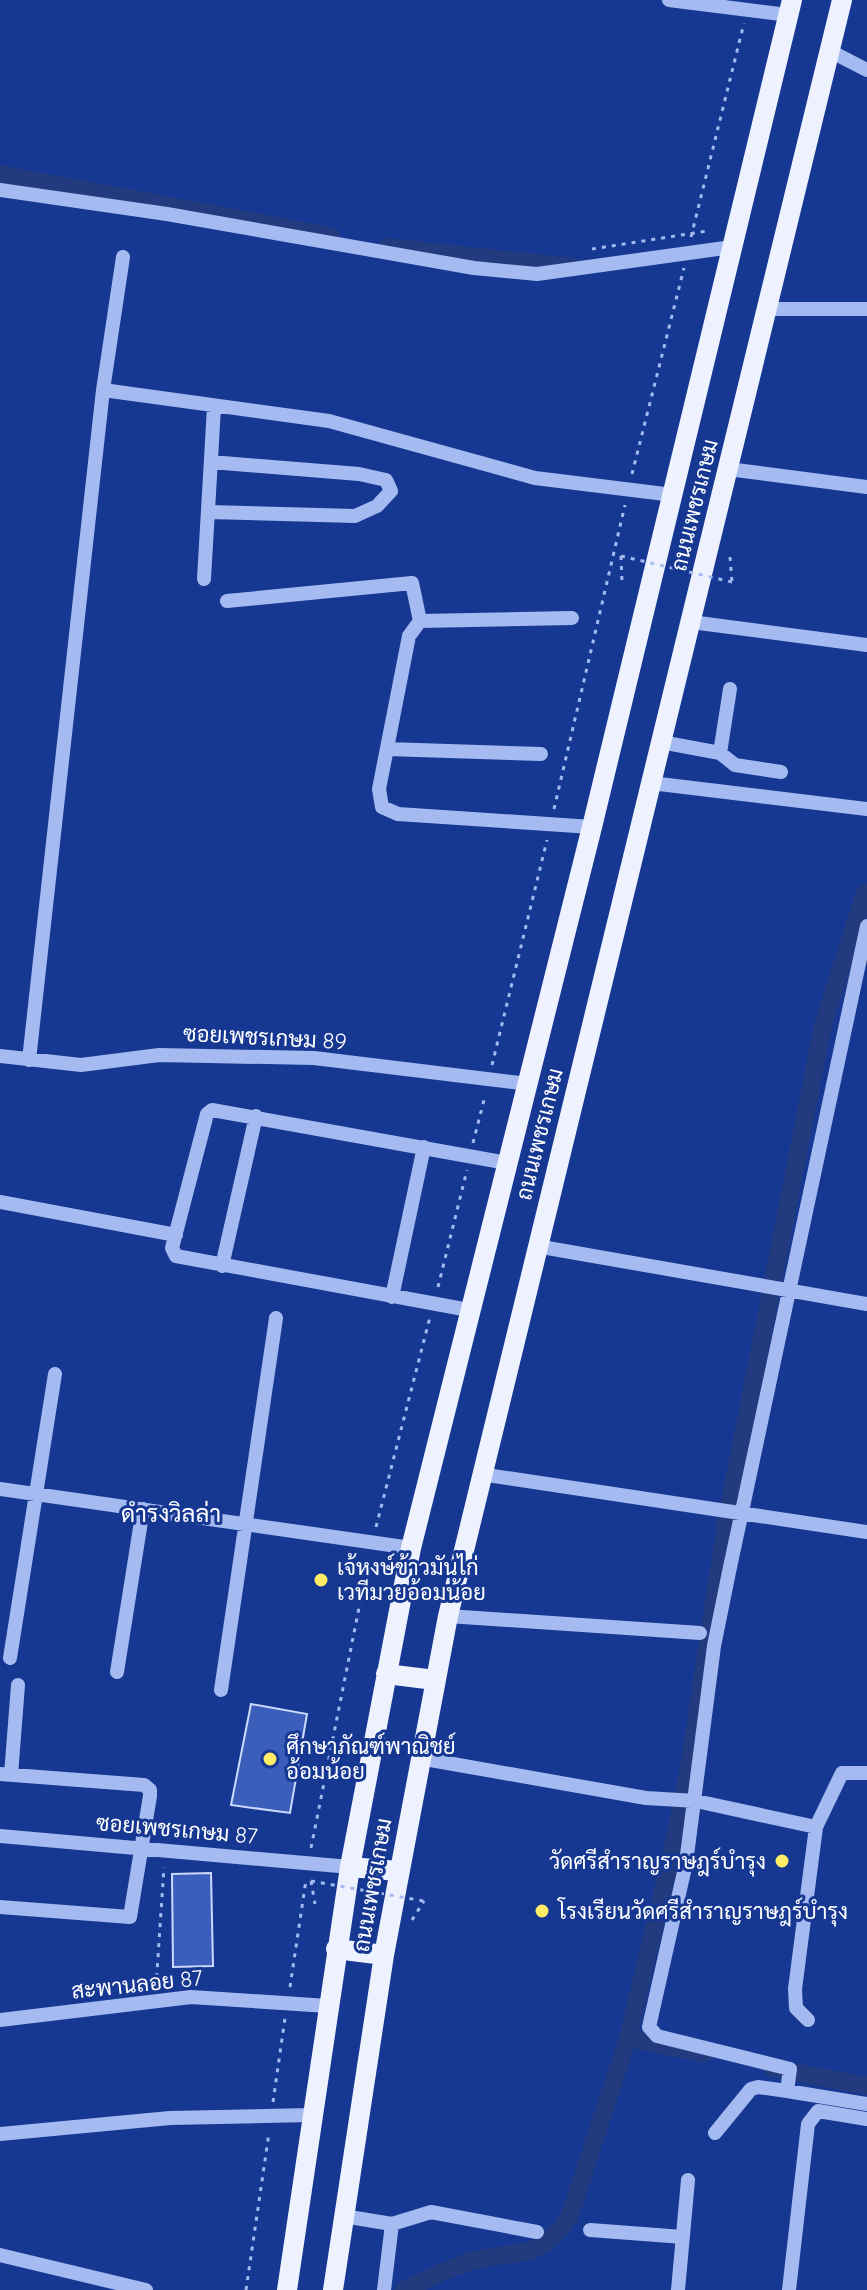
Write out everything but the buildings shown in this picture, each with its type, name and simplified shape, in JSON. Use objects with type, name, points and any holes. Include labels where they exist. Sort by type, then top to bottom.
[{"type":"main road","name":"ถนนเพชรเกษม","points":[[333,2290],[398,1871],[448,1616],[480,1474],[843,0]]},
{"type":"main road","name":"ถนนเพชรเกษม","points":[[287,2290],[336,1949],[411,1548],[592,827],[790,8]]},
{"type":"main road","points":[[386,1674],[435,1680]]},
{"type":"main road","points":[[350,1867],[398,1871]]},
{"type":"main road","points":[[336,1949],[384,1955]]},
{"type":"street","points":[[669,0],[790,8]]},
{"type":"street","points":[[830,51],[867,70]]},
{"type":"street","points":[[0,190],[167,214],[474,268],[537,274],[732,247]]},
{"type":"street","points":[[29,1060],[103,390],[123,257]]},
{"type":"street","points":[[767,309],[867,309]]},
{"type":"street","points":[[103,390],[329,421],[535,478],[673,495]]},
{"type":"street","points":[[204,579],[214,407]]},
{"type":"street","points":[[208,512],[355,516],[377,506],[391,491],[386,480],[359,474],[211,462]]},
{"type":"street","points":[[728,469],[867,487]]},
{"type":"street","points":[[227,601],[412,583],[420,621],[409,636],[379,789],[382,807],[398,814],[592,827]]},
{"type":"street","points":[[420,621],[572,618]]},
{"type":"street","points":[[691,622],[867,645]]},
{"type":"street","points":[[720,753],[730,689]]},
{"type":"street","points":[[661,742],[720,753],[735,765],[781,772]]},
{"type":"street","points":[[387,749],[541,754]]},
{"type":"street","points":[[651,783],[867,809]]},
{"type":"street","points":[[788,2089],[791,2070],[657,2036],[649,2027],[693,1801],[714,1646],[740,1512],[867,926]]},
{"type":"street","name":"ซอยเพชรเกษม 89","points":[[0,1056],[81,1065],[159,1055],[314,1058],[528,1084]]},
{"type":"street","points":[[469,1310],[222,1266],[176,1256],[172,1248],[207,1114],[215,1109],[507,1163]]},
{"type":"street","points":[[222,1266],[256,1116]]},
{"type":"street","points":[[392,1297],[424,1147]]},
{"type":"street","points":[[0,1202],[176,1235]]},
{"type":"street","points":[[536,1246],[867,1304]]},
{"type":"street","points":[[221,1690],[276,1318]]},
{"type":"street","points":[[10,1658],[55,1374]]},
{"type":"street","points":[[480,1474],[867,1532]]},
{"type":"street","points":[[0,1489],[411,1548]]},
{"type":"street","points":[[117,1672],[143,1509]]},
{"type":"street","points":[[448,1616],[700,1633]]},
{"type":"street","points":[[0,1907],[130,1917],[150,1796],[150,1790],[144,1785],[6,1774],[18,1685]]},
{"type":"street","points":[[419,1758],[693,1801],[816,1827]]},
{"type":"street","points":[[808,2020],[796,2008],[795,1989],[816,1827],[842,1773],[867,1773]]},
{"type":"street","name":"ซอยเพชรเกษม 87","points":[[0,1836],[350,1867]]},
{"type":"street","name":"สะพานลอย 87","points":[[0,2020],[207,1996],[328,2006]]},
{"type":"street","points":[[715,2133],[751,2089],[758,2087],[788,2089],[867,2104]]},
{"type":"street","points":[[789,2290],[808,2124],[818,2111],[867,2119]]},
{"type":"street","points":[[0,2134],[170,2118],[311,2115]]},
{"type":"street","points":[[678,2290],[688,2180]]},
{"type":"street","points":[[343,2216],[392,2224],[431,2212],[537,2232]]},
{"type":"street","points":[[384,2290],[392,2224]]},
{"type":"street","points":[[590,2230],[683,2237]]},
{"type":"street","points":[[0,2255],[146,2290]]},
{"type":"path","points":[[580,251],[707,231]]},
{"type":"path","points":[[622,582],[621,556],[732,582],[730,557]]},
{"type":"path","points":[[155,2003],[159,1903],[167,1851]]},
{"type":"path","points":[[315,1904],[311,1881],[424,1901],[412,1920]]},
{"type":"waterway","points":[[0,174],[331,236]]},
{"type":"waterway","points":[[388,247],[573,267]]},
{"type":"waterway","points":[[404,2290],[463,2264],[536,2248],[557,2233],[569,2218],[628,2038],[670,1860],[689,1768],[726,1522],[823,1025],[865,893]]},
{"type":"waterway","points":[[628,2038],[704,2054]]},
{"type":"waterway","points":[[772,2068],[867,2086]]},
{"type":"place","name":"เจ้หงษ์ข้าวมันไก่ เวทีมวยอ้อมน้อย","points":[[321,1580]]},
{"type":"place","name":"ศึกษาภัณฑ์พาณิชย์ อ้อมน้อย","points":[[270,1759]]},
{"type":"place","name":"วัดศรีสําราญราษฎร์บํารุง","points":[[782,1861]]},
{"type":"place","name":"โรงเรียนวัดศรีสําราญราษฎร์บํารุง","points":[[542,1911]]},
{"type":"district","name":"ดำรงวิลล่า","points":[[171,1514]]}]
